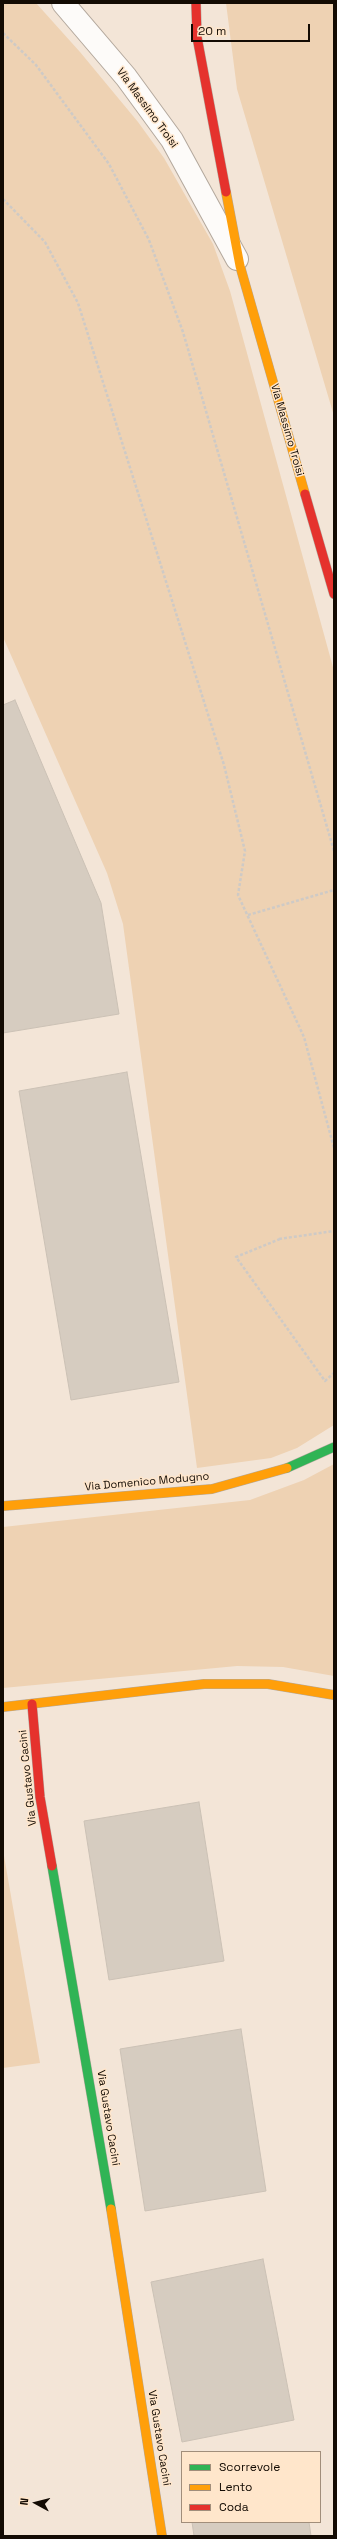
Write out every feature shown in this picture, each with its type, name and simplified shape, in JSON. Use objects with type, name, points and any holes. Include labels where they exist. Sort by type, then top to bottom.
[{"type":"street","name":"Via Massimo Troisi","points":[[63,3],[126,77],[172,140],[240,266]]},
{"type":"street","name":"Via Massimo Troisi","points":[[196,3],[197,37],[240,266],[334,594]]},
{"type":"street","name":"Via Domenico Modugno","points":[[3,1506],[212,1489],[290,1467],[334,1447]]},
{"type":"street","points":[[3,1708],[204,1684],[268,1684],[334,1695]]},
{"type":"street","name":"Via Gustavo Cacini","points":[[32,1704],[40,1797],[94,2100],[162,2536]]},
{"type":"path","points":[[3,33],[36,65],[109,164],[149,240],[183,332],[334,851]]},
{"type":"path","points":[[3,199],[45,242],[78,303],[224,766],[245,850],[238,895],[304,1037],[334,1148]]},
{"type":"path","points":[[248,915],[334,890]]},
{"type":"path","points":[[271,1240],[334,1231]]},
{"type":"path","points":[[280,1239],[236,1257],[325,1381],[334,1373]]},
{"type":"shaded area","points":[[3,3],[36,3],[80,52],[138,122],[164,158],[213,244],[230,291],[334,671],[334,1425],[297,1448],[271,1458],[197,1468],[123,924],[107,873],[3,637]]},
{"type":"shaded area","points":[[226,3],[334,3],[334,416],[237,89]]},
{"type":"shaded area","points":[[334,1464],[334,1676],[283,1667],[237,1666],[3,1688],[3,1527],[250,1500],[304,1480]]},
{"type":"shaded area","points":[[3,1850],[40,2063],[3,2068]]},
{"type":"building","points":[[15,700],[101,903],[119,1014],[3,1033],[3,705]]},
{"type":"building","points":[[127,1072],[179,1382],[71,1400],[19,1091]]},
{"type":"building","points":[[199,1802],[224,1961],[109,1980],[84,1821]]},
{"type":"building","points":[[241,2029],[266,2191],[145,2211],[120,2049]]},
{"type":"building","points":[[263,2259],[294,2420],[182,2442],[151,2282]]},
{"type":"building","points":[[192,2523],[309,2523],[311,2536],[194,2536]]},
{"type":"traffic: fast","points":[[287,1468],[334,1447]]},
{"type":"traffic: fast","points":[[52,1866],[111,2209]]},
{"type":"traffic: slow","points":[[226,192],[240,266],[305,494]]},
{"type":"traffic: slow","points":[[3,1506],[212,1489],[287,1468]]},
{"type":"traffic: slow","points":[[3,1707],[204,1684],[268,1684],[334,1695]]},
{"type":"traffic: slow","points":[[111,2209],[162,2536]]},
{"type":"traffic: jam","points":[[196,3],[197,37],[226,192]]},
{"type":"traffic: jam","points":[[305,494],[334,594]]},
{"type":"traffic: jam","points":[[32,1704],[40,1797],[52,1866]]}]
